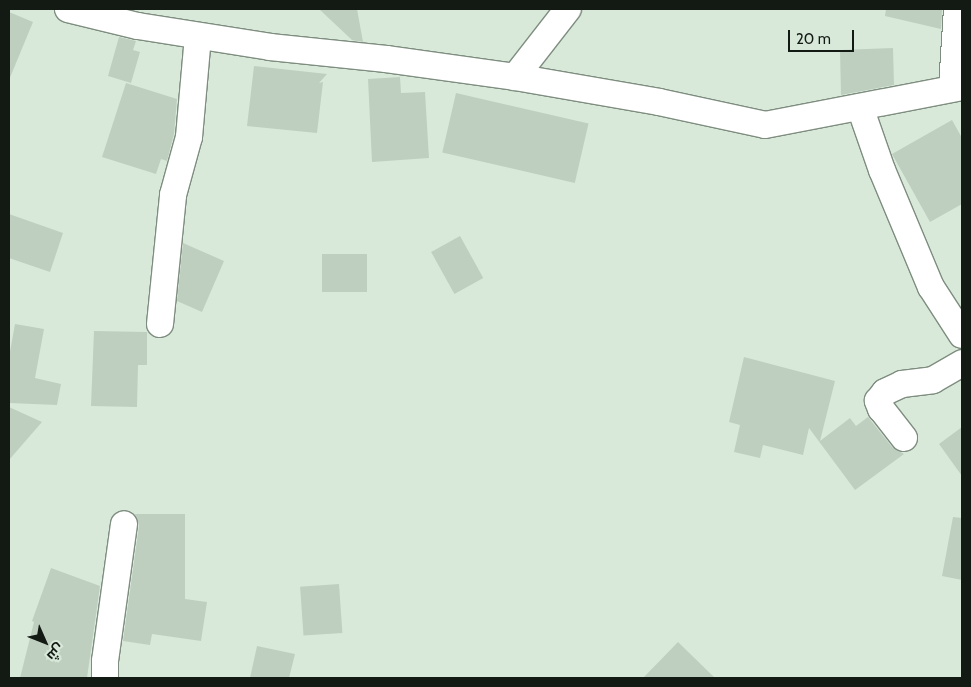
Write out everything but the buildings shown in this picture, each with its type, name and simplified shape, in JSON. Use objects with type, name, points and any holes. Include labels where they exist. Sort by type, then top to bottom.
[{"type":"street","points":[[68,9],[138,26],[270,47],[386,59],[515,77],[660,102],[765,125],[957,88],[957,9]]},
{"type":"street","points":[[515,77],[568,9]]},
{"type":"street","points":[[160,324],[173,195],[189,137],[198,36]]},
{"type":"street","points":[[860,107],[882,170],[931,287],[962,335]]},
{"type":"street","points":[[904,438],[881,409],[878,401],[885,392],[902,384],[933,380],[962,364]]},
{"type":"street","points":[[105,678],[105,661],[124,524]]}]
